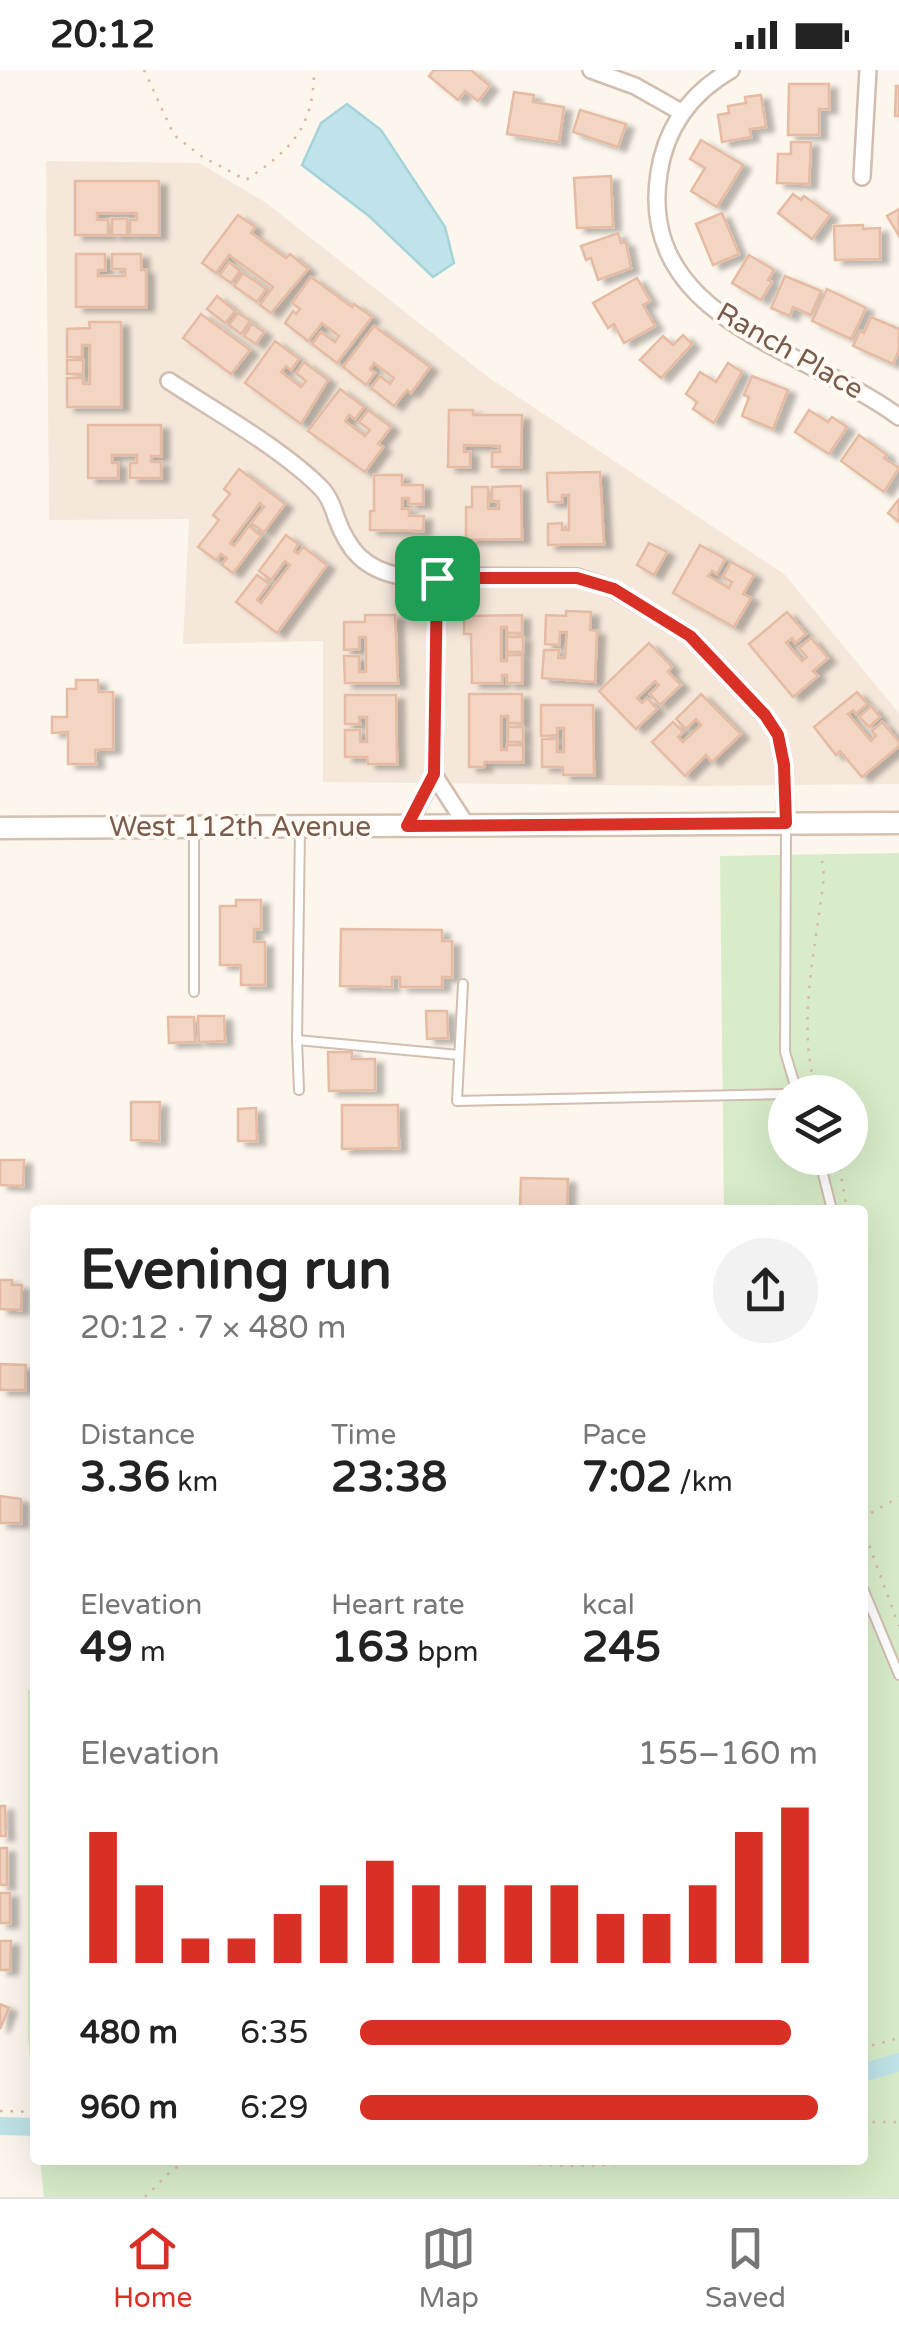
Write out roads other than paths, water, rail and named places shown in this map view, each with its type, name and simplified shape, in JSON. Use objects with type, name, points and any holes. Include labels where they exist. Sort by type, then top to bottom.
[{"type":"main road","name":"West 112th Avenue","points":[[0,828],[899,823]]},
{"type":"street","points":[[591,70],[635,86],[681,112],[702,90],[731,70]]},
{"type":"street","points":[[862,177],[868,70]]},
{"type":"street","name":"Ranch Place","points":[[681,112],[661,161],[657,214],[663,238],[686,282],[723,318],[854,386],[899,417]]},
{"type":"street","points":[[169,381],[323,490],[348,544],[368,566],[400,576],[577,578],[614,589],[690,636],[765,715],[778,735],[784,765],[786,823]]},
{"type":"street","points":[[407,826],[434,774],[437,578]]},
{"type":"street","points":[[434,774],[467,826]]},
{"type":"lane","points":[[786,823],[785,1052],[792,1075]]},
{"type":"lane","points":[[299,1090],[300,826]]},
{"type":"lane","points":[[194,827],[194,992]]},
{"type":"lane","points":[[463,984],[458,1101],[768,1094]]},
{"type":"lane","points":[[298,1040],[460,1055]]},
{"type":"lane","points":[[823,1175],[831,1205]]},
{"type":"lane","points":[[868,1600],[899,1675]]},
{"type":"water","points":[[347,104],[381,130],[445,227],[454,263],[433,277],[369,216],[302,165],[321,123]]},
{"type":"waterway","points":[[868,2071],[899,2062]]},
{"type":"waterway","points":[[0,2126],[30,2127]]}]
